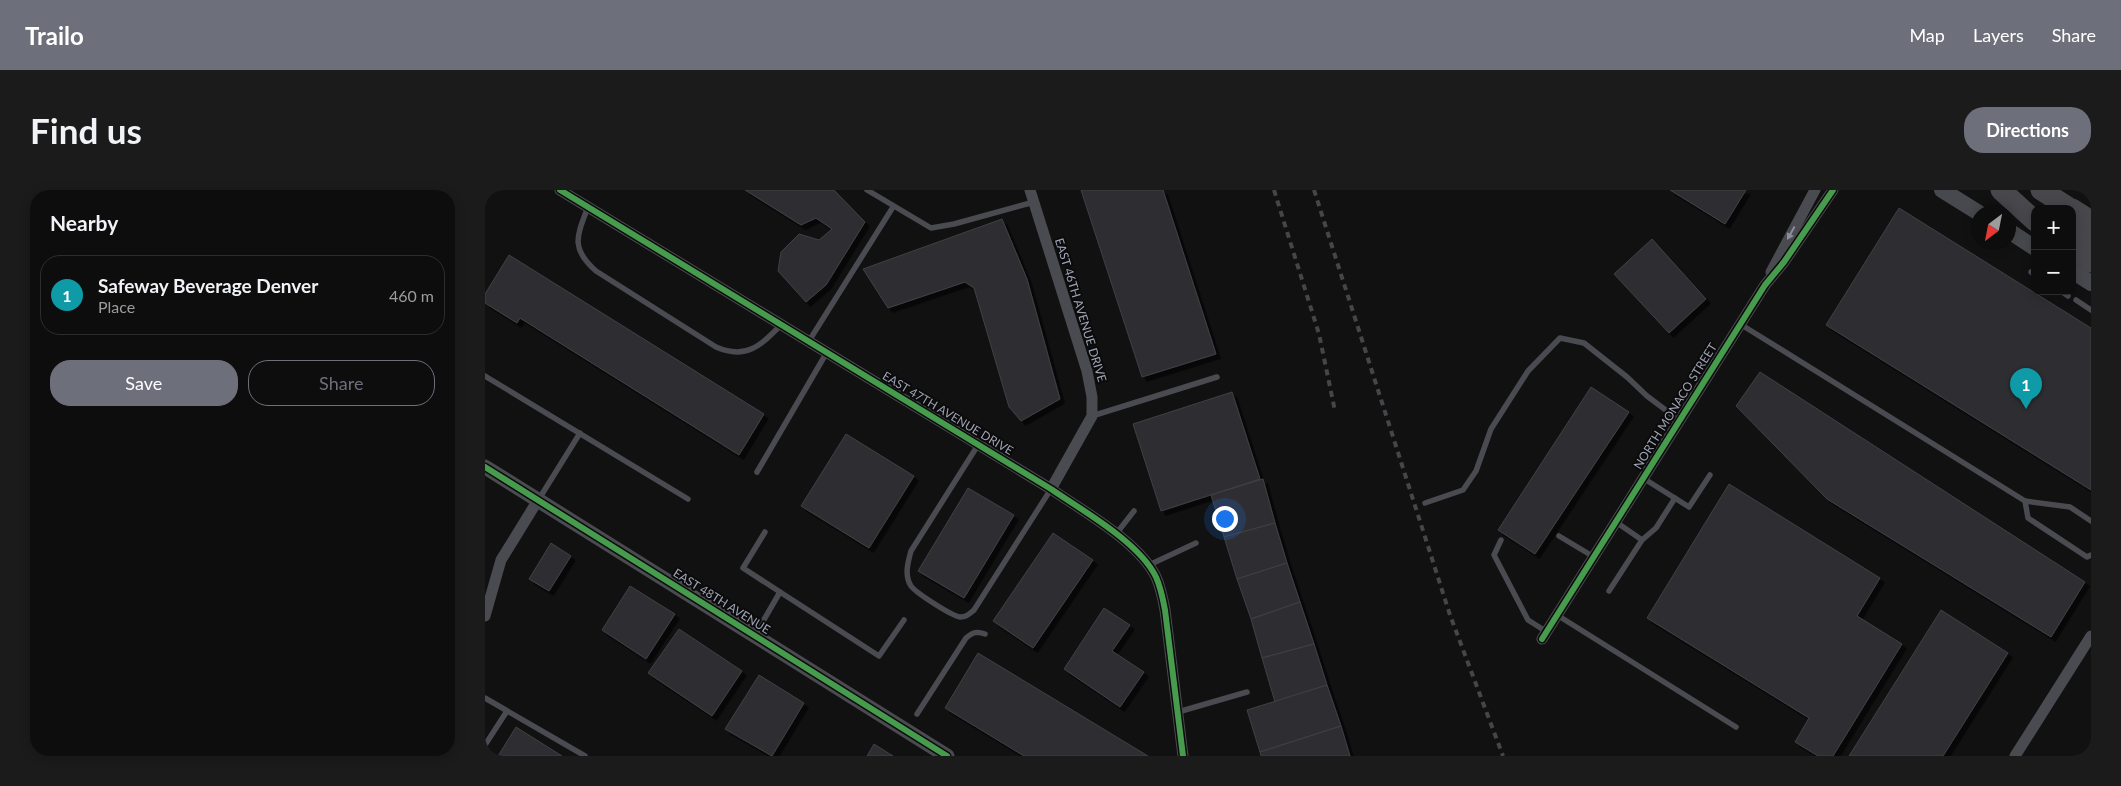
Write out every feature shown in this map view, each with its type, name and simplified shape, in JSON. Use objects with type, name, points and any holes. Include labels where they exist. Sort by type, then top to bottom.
[{"type":"highway","points":[[2001,190],[2031,217]]},
{"type":"highway","points":[[2006,190],[2031,206]]},
{"type":"highway","points":[[2041,190],[2065,205]]},
{"type":"highway","points":[[2076,212],[2091,221]]},
{"type":"highway","points":[[2076,234],[2091,243]]},
{"type":"highway","points":[[2073,250],[2091,262]]},
{"type":"main road","points":[[1942,190],[1971,208]]},
{"type":"main road","points":[[2016,236],[2031,245]]},
{"type":"main road","points":[[2076,274],[2091,283]]},
{"type":"street","name":"EAST 47TH AVENUE DRIVE","points":[[560,190],[979,444],[1051,489],[1127,542],[1149,565],[1161,590],[1183,756]]},
{"type":"street","name":"EAST 46TH AVENUE DRIVE","points":[[1030,190],[1087,371],[1092,398],[1092,416]]},
{"type":"street","name":"NORTH MONACO STREET","points":[[1765,285],[1778,256],[1815,190]]},
{"type":"street","name":"NORTH MONACO STREET","points":[[1544,635],[1765,285],[1785,262],[1833,190]]},
{"type":"street","points":[[1051,489],[1092,416]]},
{"type":"street","name":"EAST 48TH AVENUE","points":[[485,467],[947,756]]},
{"type":"street","points":[[485,616],[487,600],[501,560],[538,500]]},
{"type":"street","points":[[2015,756],[2091,636]]},
{"type":"lane","points":[[867,190],[931,228],[954,224],[1034,202]]},
{"type":"lane","points":[[588,207],[577,235],[580,254],[584,261],[596,271],[715,346],[728,352],[738,353],[750,350],[762,344],[781,324]]},
{"type":"lane","points":[[809,341],[893,207]]},
{"type":"lane","points":[[2076,300],[2091,310]]},
{"type":"lane","points":[[1740,324],[2025,501],[2070,506],[2091,521]]},
{"type":"lane","points":[[1425,503],[1463,490],[1475,470],[1491,429],[1528,371],[1560,338],[1584,343],[1627,377],[1647,396],[1679,420]]},
{"type":"lane","points":[[757,472],[827,352]]},
{"type":"lane","points":[[485,376],[688,499]]},
{"type":"lane","points":[[1092,416],[1217,377]]},
{"type":"lane","points":[[538,500],[580,432]]},
{"type":"lane","points":[[979,444],[911,551],[907,566],[907,577],[911,586],[951,614],[959,617],[967,616],[974,610],[1051,489]]},
{"type":"lane","points":[[1643,478],[1689,507],[1710,475]]},
{"type":"lane","points":[[1609,591],[1642,540],[1656,528],[1675,498]]},
{"type":"lane","points":[[2025,501],[2028,518],[2087,557],[2091,555]]},
{"type":"lane","points":[[1115,534],[1134,511]]},
{"type":"lane","points":[[1616,522],[1642,540]]},
{"type":"lane","points":[[765,532],[743,568],[879,656],[904,620]]},
{"type":"lane","points":[[1559,536],[1594,556]]},
{"type":"lane","points":[[1501,540],[1494,555],[1528,620],[1544,635]]},
{"type":"lane","points":[[1149,565],[1197,543]]},
{"type":"lane","points":[[755,635],[780,592]]},
{"type":"lane","points":[[1557,615],[1736,726]]},
{"type":"lane","points":[[917,714],[966,638],[972,633],[979,631],[985,634]]},
{"type":"lane","points":[[1178,712],[1247,692]]},
{"type":"lane","points":[[485,698],[585,756]]},
{"type":"lane","points":[[485,745],[507,711]]},
{"type":"building","points":[[745,190],[834,190],[865,222],[826,285],[806,302],[778,271],[781,252],[799,234],[819,240],[832,229],[816,218],[801,225]]},
{"type":"building","points":[[1081,190],[1163,190],[1216,354],[1142,377]]},
{"type":"building","points":[[1670,190],[1746,190],[1725,224]]},
{"type":"building","points":[[1899,208],[2031,290],[2031,295],[2038,295],[2091,328],[2091,490],[1826,325]]},
{"type":"building","points":[[1002,219],[1027,279],[1060,399],[1021,421],[1009,407],[974,288],[965,282],[888,308],[863,269]]},
{"type":"building","points":[[1652,239],[1706,299],[1669,333],[1614,274]]},
{"type":"building","points":[[509,255],[764,414],[739,455],[520,318],[517,323],[485,303],[485,294]]},
{"type":"building","points":[[1760,372],[2085,582],[2051,637],[1827,499],[1736,406]]},
{"type":"building","points":[[1591,387],[1629,412],[1535,554],[1498,530]]},
{"type":"building","points":[[1232,392],[1260,479],[1161,511],[1133,424]]},
{"type":"building","points":[[846,434],[914,476],[869,548],[801,506]]},
{"type":"building","points":[[1263,479],[1275,523],[1224,537],[1211,495]]},
{"type":"building","points":[[1729,484],[1880,578],[1857,616],[1902,644],[1833,756],[1818,756],[1795,742],[1809,718],[1647,618]]},
{"type":"building","points":[[968,488],[1014,515],[964,598],[918,571]]},
{"type":"building","points":[[1275,523],[1287,563],[1237,579],[1224,537]]},
{"type":"building","points":[[1053,533],[1093,560],[1033,648],[993,621]]},
{"type":"building","points":[[551,543],[571,556],[549,591],[529,579]]},
{"type":"building","points":[[1287,563],[1300,602],[1251,619],[1237,579]]},
{"type":"building","points":[[630,586],[675,614],[646,659],[602,630]]},
{"type":"building","points":[[1300,602],[1314,644],[1262,658],[1251,619]]},
{"type":"building","points":[[1104,608],[1130,625],[1112,651],[1144,672],[1120,707],[1064,669]]},
{"type":"building","points":[[1941,610],[2008,653],[1943,756],[1849,756]]},
{"type":"building","points":[[679,629],[742,671],[712,716],[648,673]]},
{"type":"building","points":[[1314,644],[1327,685],[1275,702],[1262,658]]},
{"type":"building","points":[[978,653],[1148,756],[1024,756],[945,708]]},
{"type":"building","points":[[759,675],[804,703],[772,756],[725,729]]},
{"type":"building","points":[[1327,685],[1341,726],[1260,752],[1247,710]]},
{"type":"building","points":[[1341,726],[1350,756],[1261,756],[1260,752]]},
{"type":"building","points":[[516,727],[562,756],[498,756]]},
{"type":"building","points":[[874,744],[893,756],[867,756]]},
{"type":"railway","points":[[1274,190],[1319,334],[1335,411]]},
{"type":"railway","points":[[1314,190],[1450,615],[1503,756]]},
{"type":"cycle path","points":[[560,190],[1051,489],[1094,517],[1124,540],[1148,564],[1161,589],[1183,756]]},
{"type":"cycle path","points":[[1542,639],[1765,285],[1784,262],[1833,190]]},
{"type":"cycle path","points":[[485,467],[947,756]]},
{"type":"place","name":"Safeway Beverage Denver","points":[[2026,409]]}]
